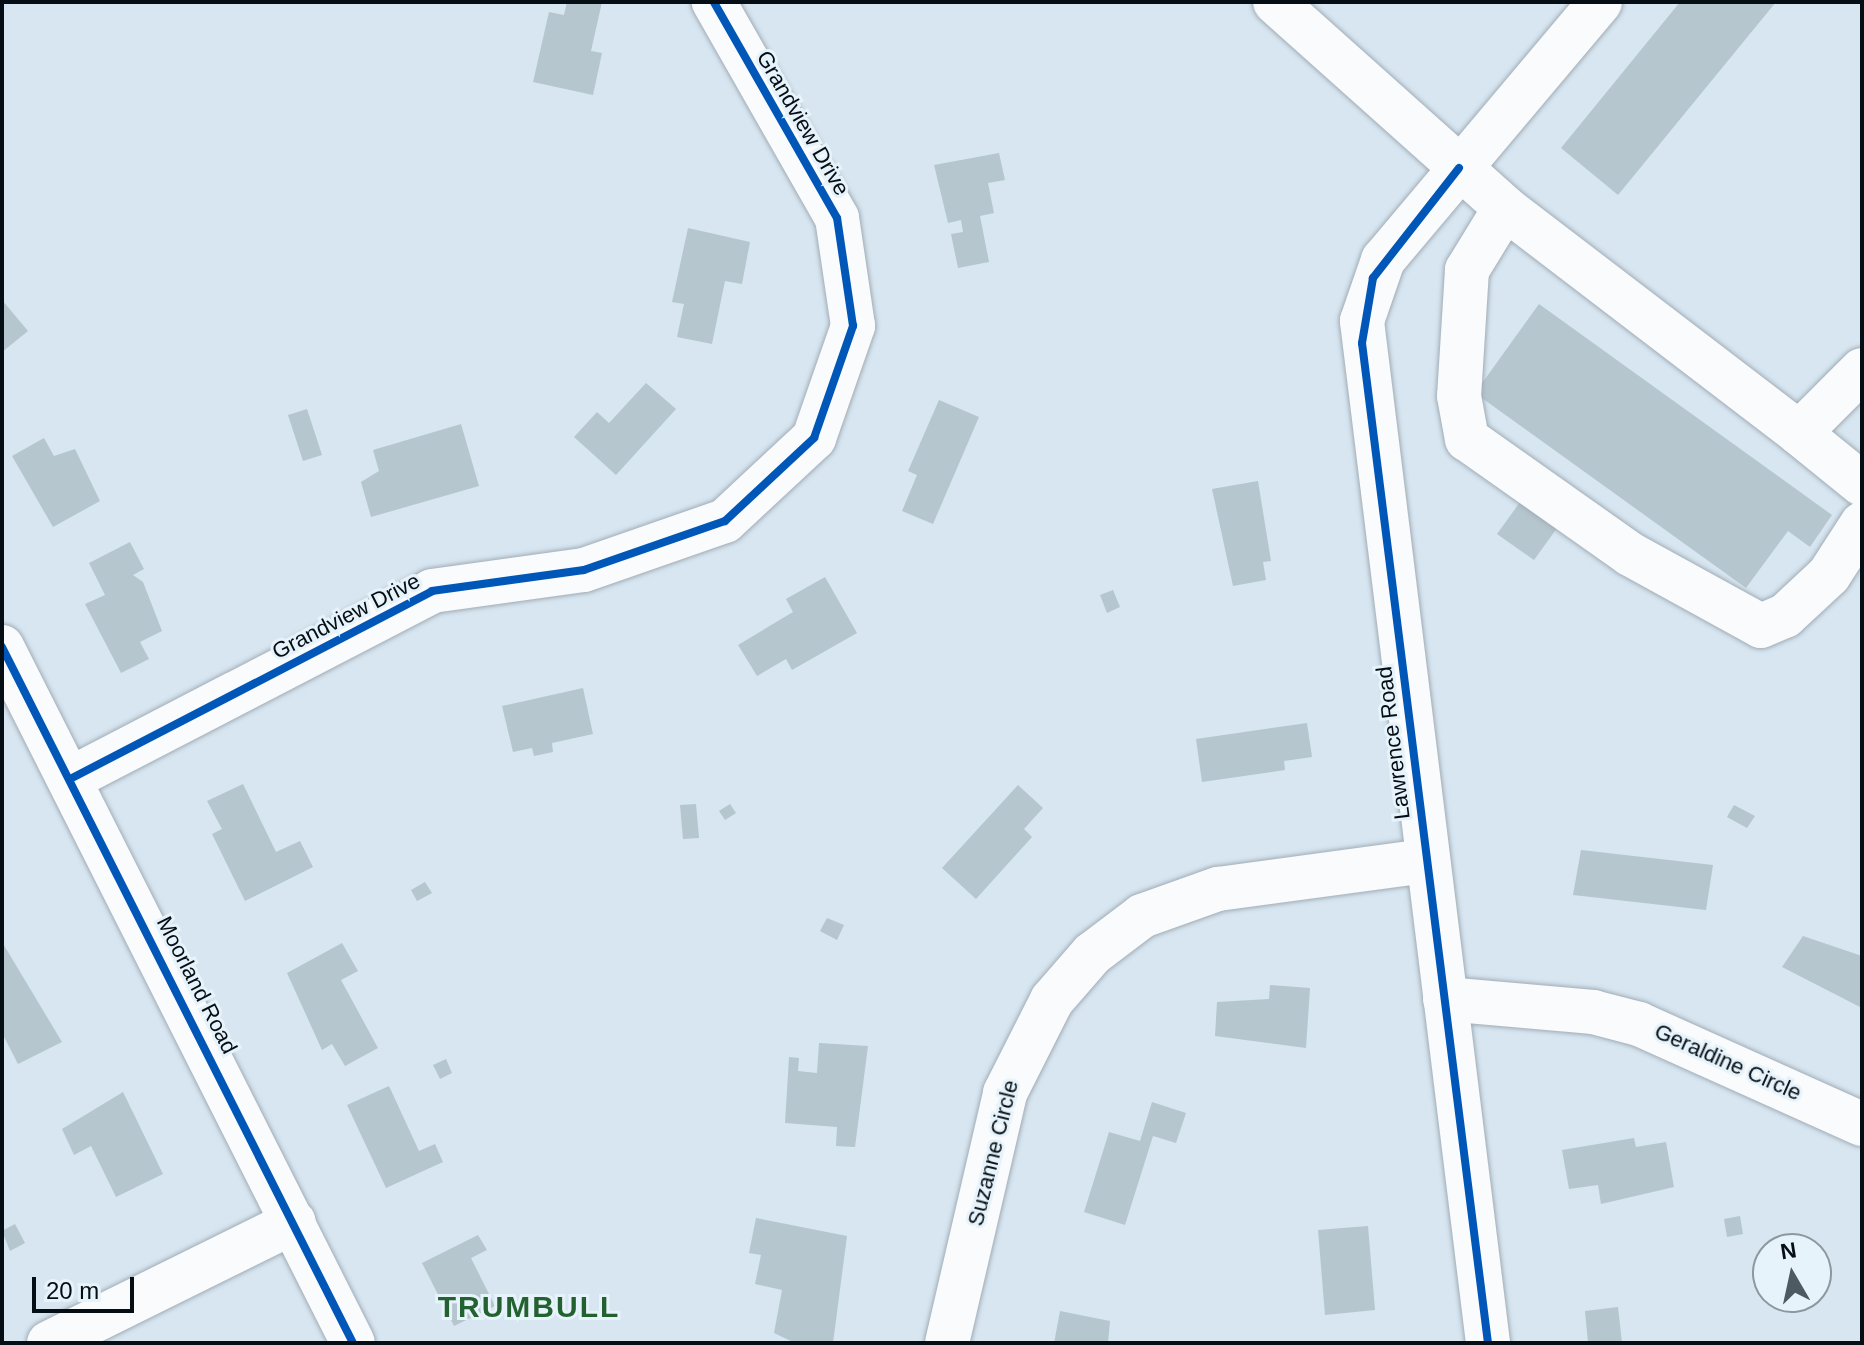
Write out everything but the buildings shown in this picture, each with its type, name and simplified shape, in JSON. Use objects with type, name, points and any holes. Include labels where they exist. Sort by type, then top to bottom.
[{"type":"street","name":"Grandview Drive","points":[[72,778],[432,591],[584,570],[725,521],[814,438],[853,326],[837,218],[714,2]]},
{"type":"street","points":[[1275,2],[1505,208],[1862,484]]},
{"type":"street","name":"Lawrence Road","points":[[1488,1343],[1426,861],[1362,321],[1383,260],[1600,2]]},
{"type":"street","points":[[1505,208],[1467,270],[1459,396],[1467,439],[1630,554],[1761,626],[1785,616],[1829,575],[1862,524]]},
{"type":"street","points":[[1799,433],[1862,370]]},
{"type":"street","name":"Moorland Road","points":[[2,647],[72,778],[353,1343]]},
{"type":"street","name":"Suzanne Circle","points":[[947,1343],[1005,1093],[1031,1034],[1082,964],[1142,916],[1218,889],[1426,861]]},
{"type":"street","name":"Geraldine Circle","points":[[1445,999],[1593,1012],[1639,1024],[1862,1124]]},
{"type":"street","points":[[49,1343],[294,1222]]},
{"type":"cycle path","points":[[72,778],[432,591],[584,570],[725,521],[814,438],[853,326],[837,218],[714,2]]},
{"type":"cycle path","points":[[1459,168],[1373,278],[1362,343],[1488,1343]]},
{"type":"cycle path","points":[[2,647],[353,1343]]},
{"type":"district","name":"TRUMBULL","points":[[529,1307]]}]
